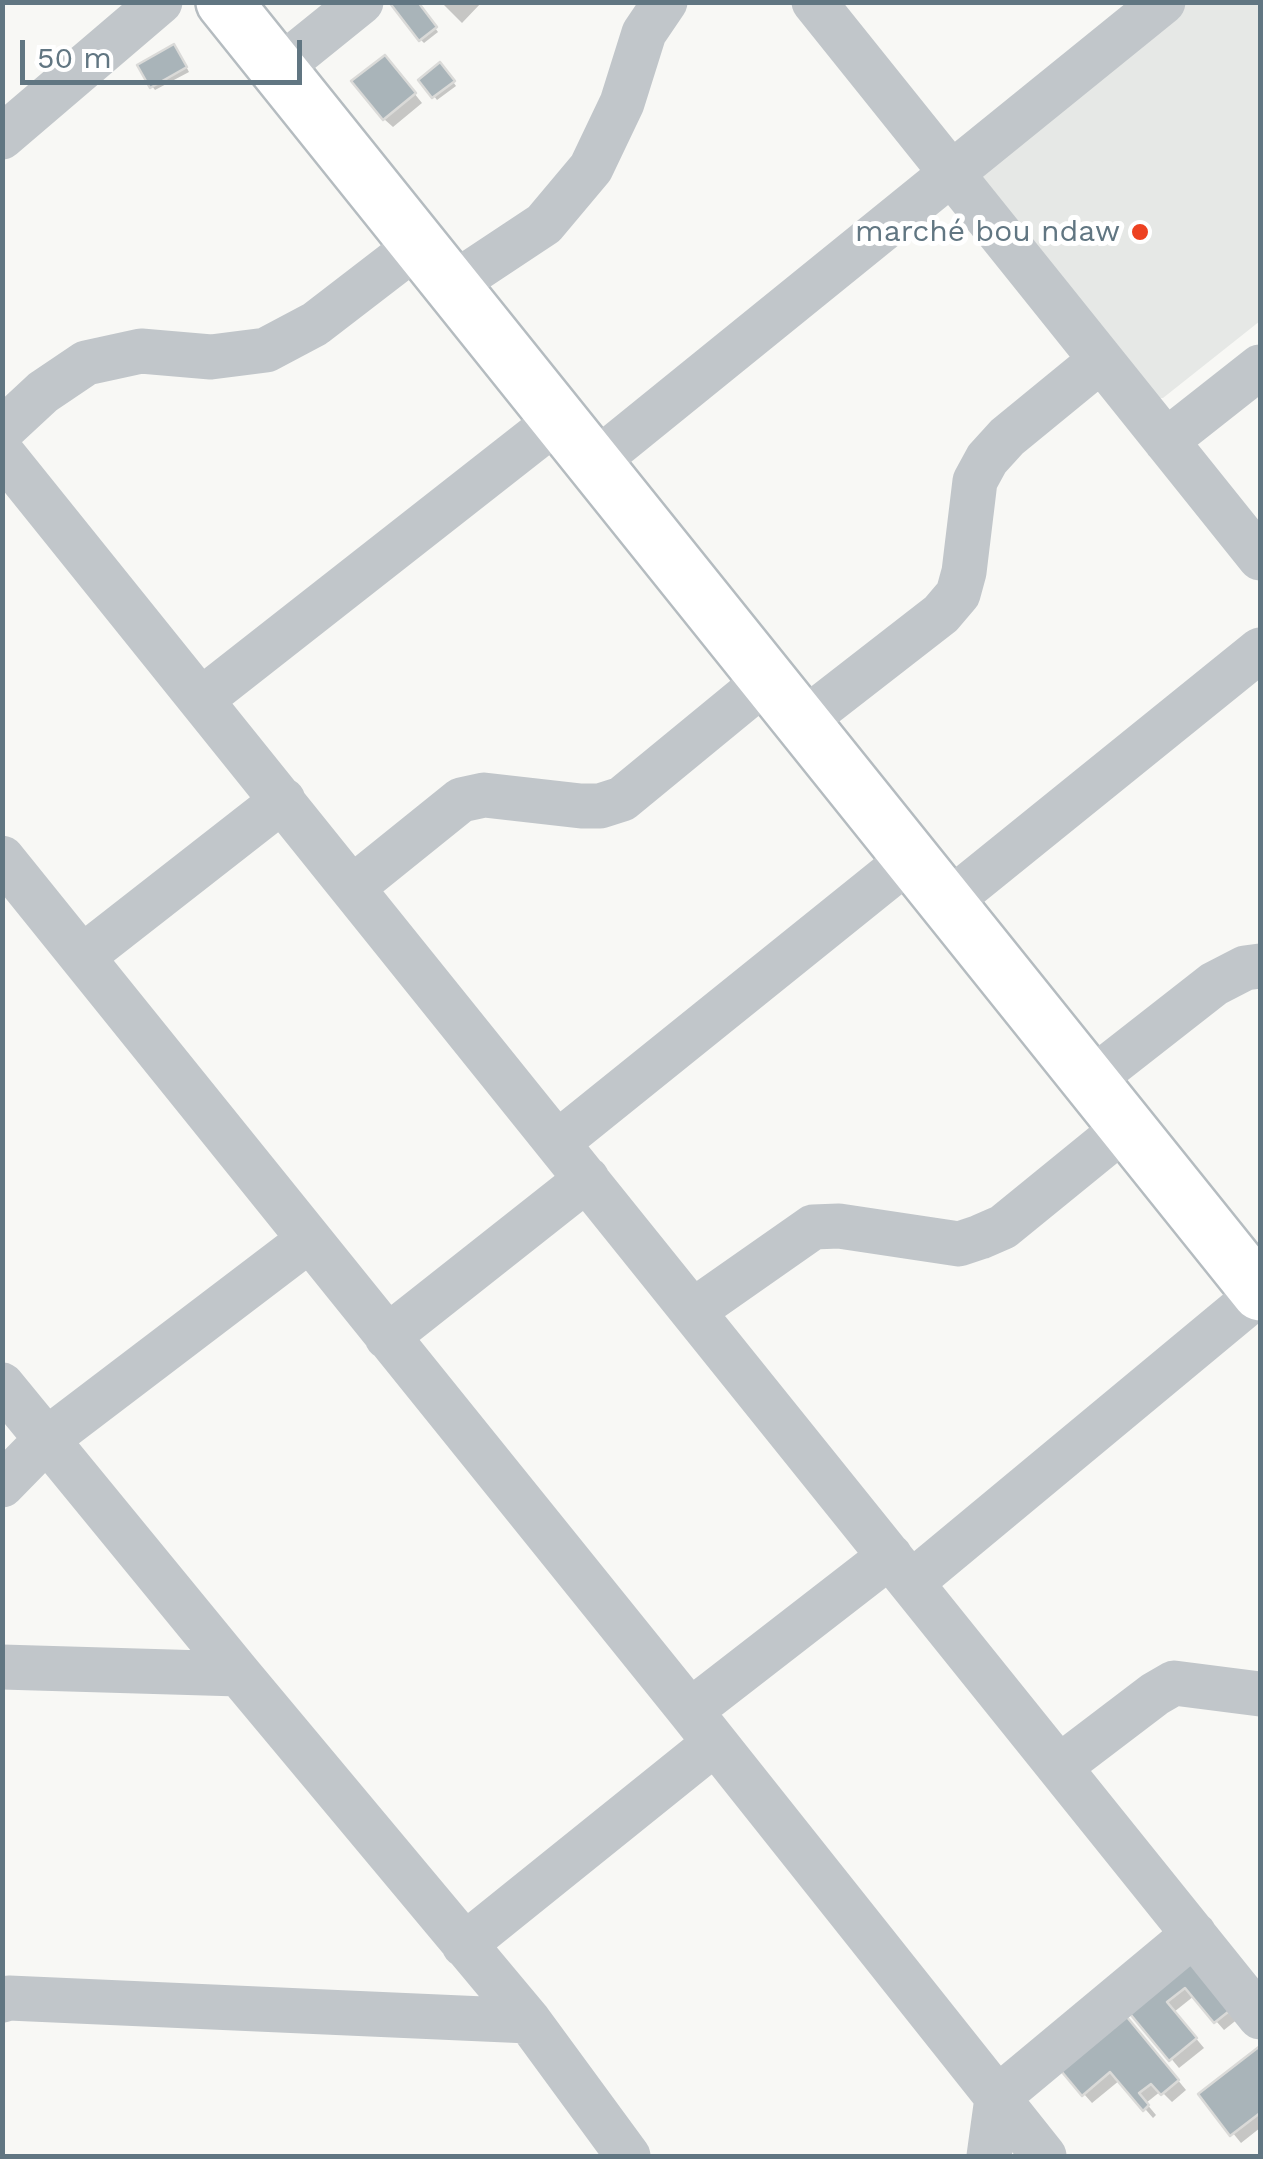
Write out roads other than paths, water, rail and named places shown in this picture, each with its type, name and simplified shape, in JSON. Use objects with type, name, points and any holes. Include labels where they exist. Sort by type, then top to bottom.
[{"type":"main road","points":[[224,2],[1260,1293]]},
{"type":"street","points":[[2,137],[160,2]]},
{"type":"street","points":[[278,69],[362,2]]},
{"type":"street","points":[[2,430],[43,392],[86,363],[141,350],[211,357],[266,350],[435,265],[544,224],[591,168],[622,103],[644,33],[665,2]]},
{"type":"street","points":[[814,2],[1260,558]]},
{"type":"street","points":[[594,462],[1164,2]]},
{"type":"street","points":[[802,722],[941,614],[958,594],[975,482],[986,459],[1101,360]]},
{"type":"street","points":[[1166,441],[1260,367]]},
{"type":"street","points":[[202,700],[559,420]]},
{"type":"street","points":[[2,453],[1260,2017]]},
{"type":"street","points":[[947,903],[1260,650]]},
{"type":"street","points":[[353,886],[461,800],[484,796],[600,806],[622,799],[768,680]]},
{"type":"street","points":[[82,957],[283,800]]},
{"type":"street","points":[[2,858],[1044,2156]]},
{"type":"street","points":[[558,1144],[911,858]]},
{"type":"street","points":[[1090,1081],[1214,984],[1245,968],[1260,966]]},
{"type":"street","points":[[693,1311],[813,1227],[838,1226],[959,1244],[980,1237],[1003,1227],[1127,1126]]},
{"type":"street","points":[[386,1337],[586,1179]]},
{"type":"street","points":[[2,1485],[46,1440],[309,1240]]},
{"type":"street","points":[[464,1944],[702,1727],[1260,1293]]},
{"type":"street","points":[[2,1386],[529,2020],[628,2156]]},
{"type":"street","points":[[2,1666],[239,1674]]},
{"type":"street","points":[[1059,1767],[1155,1694],[1174,1684],[1260,1694]]},
{"type":"street","points":[[989,2156],[997,2098],[1194,1934]]},
{"type":"street","points":[[2,2000],[529,2020]]},
{"type":"place","name":"marché bou ndaw","points":[[1140,232]]}]
